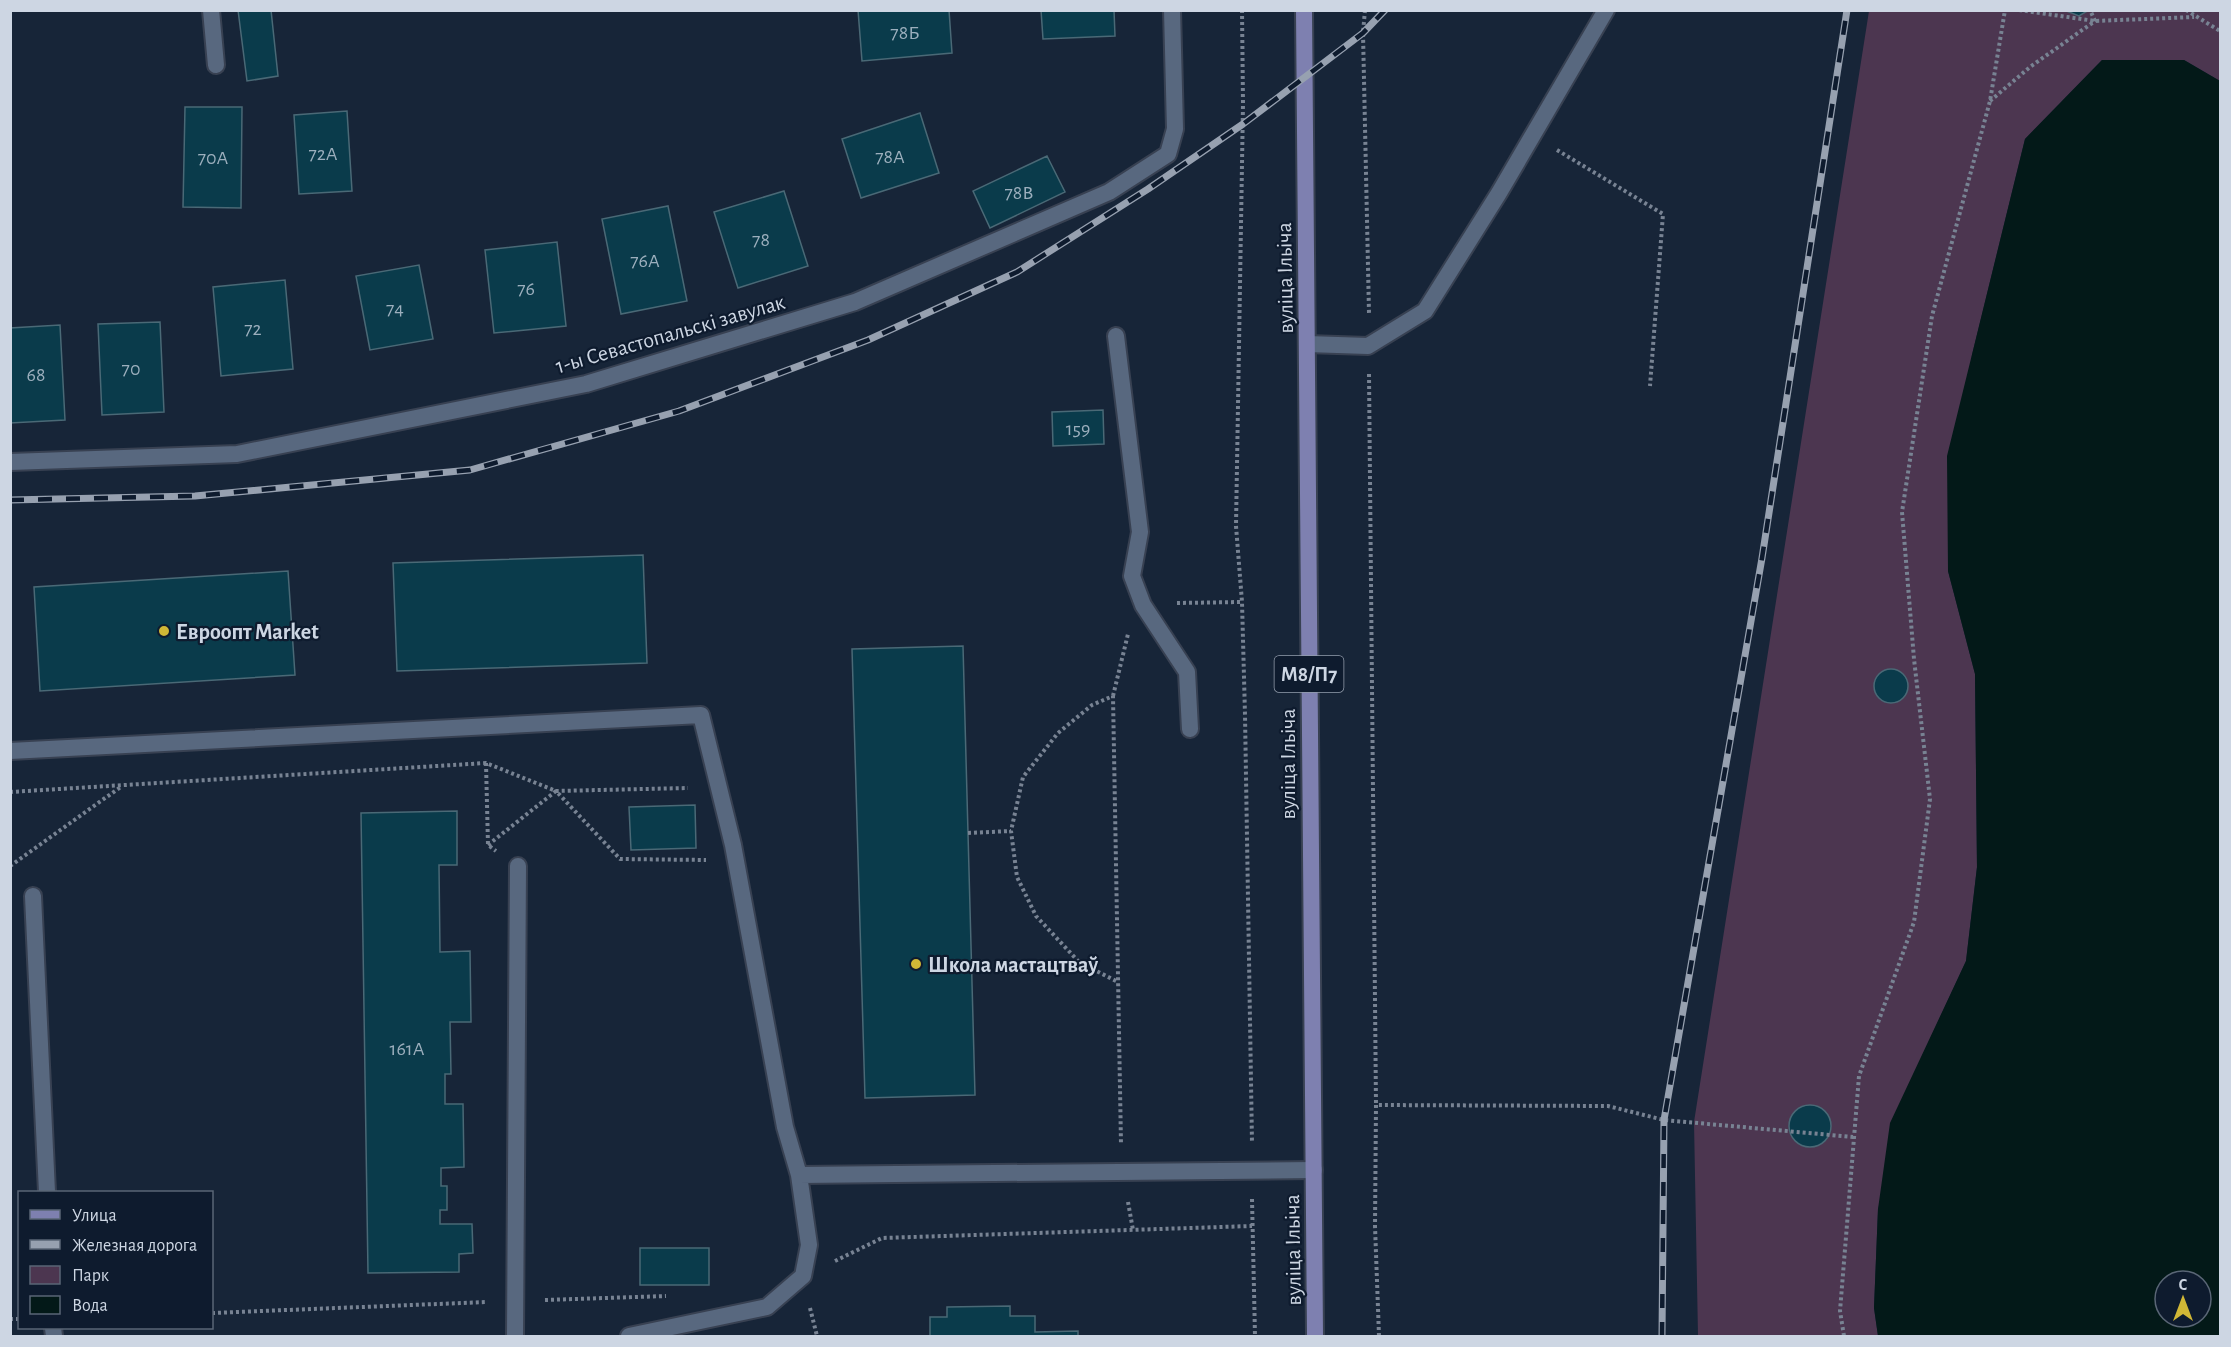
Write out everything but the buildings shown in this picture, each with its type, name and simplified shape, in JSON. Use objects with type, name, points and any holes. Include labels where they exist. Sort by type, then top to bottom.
[{"type":"main road","name":"вуліца Ільіча","points":[[1304,10],[1315,1336]]},
{"type":"street","points":[[211,10],[216,65]]},
{"type":"street","name":"1-ы Севастопальскі завулак","points":[[10,462],[237,454],[586,384],[855,302],[1109,192],[1168,154],[1175,129],[1172,10]]},
{"type":"street","points":[[1307,344],[1368,346],[1425,311],[1533,135],[1606,10]]},
{"type":"street","points":[[1116,336],[1140,532],[1132,576],[1143,604],[1187,672],[1190,729]]},
{"type":"street","points":[[10,751],[701,715],[736,861],[785,1127],[799,1175],[809,1245],[803,1276],[767,1306],[629,1336]]},
{"type":"street","points":[[515,1336],[518,866]]},
{"type":"street","points":[[33,896],[47,1191]]},
{"type":"street","points":[[799,1175],[1314,1170]]},
{"type":"path","points":[[1242,10],[1244,104],[1236,526],[1243,658],[1255,1336]]},
{"type":"path","points":[[1365,10],[1363,33],[1376,1105],[1375,1226],[1379,1336]]},
{"type":"path","points":[[1844,1336],[1840,1311],[1859,1076],[1914,921],[1930,799],[1914,659],[1902,512],[1932,316],[1990,101],[2005,10]]},
{"type":"path","points":[[2019,10],[2095,21],[2194,17]]},
{"type":"path","points":[[2090,10],[2095,21]]},
{"type":"path","points":[[2186,10],[2220,31]]},
{"type":"path","points":[[1990,101],[2030,67],[2095,21]]},
{"type":"path","points":[[1533,135],[1663,214],[1650,386]]},
{"type":"path","points":[[1116,981],[1079,962],[1036,916],[1017,877],[1011,831],[1023,777],[1058,733],[1092,705],[1113,696],[1116,981],[1122,1171],[1133,1230]]},
{"type":"path","points":[[10,792],[486,763],[556,791],[719,787]]},
{"type":"path","points":[[486,763],[488,845]]},
{"type":"path","points":[[10,866],[124,785]]},
{"type":"path","points":[[488,845],[556,791]]},
{"type":"path","points":[[556,791],[620,860],[736,861]]},
{"type":"path","points":[[968,833],[1011,831]]},
{"type":"path","points":[[488,845],[518,866]]},
{"type":"path","points":[[1376,1105],[1608,1106],[1664,1120],[1853,1137]]},
{"type":"path","points":[[803,1276],[882,1239],[1252,1227]]},
{"type":"green space","points":[[1869,11],[2220,11],[2220,81],[2184,60],[2102,60],[2025,139],[1972,355],[1948,571],[1975,674],[1977,867],[1966,961],[1931,1037],[1878,1209],[1874,1308],[1878,1336],[1698,1336],[1694,1122]]},
{"type":"water","points":[[2102,60],[2184,60],[2220,81],[2220,1336],[1878,1336],[1874,1308],[1878,1209],[1890,1123],[1966,961],[1977,867],[1975,674],[1948,571],[1947,456],[2025,139]]},
{"type":"railway","points":[[10,500],[195,496],[470,470],[679,411],[868,340],[1017,272],[1148,189],[1243,124],[1363,33],[1385,10]]},
{"type":"railway","points":[[1662,1336],[1664,1120],[1762,558],[1847,10]]},
{"type":"place","name":"Евроопт Market","points":[[164,631]]},
{"type":"place","name":"Школа мастацтваў","points":[[916,964]]}]
